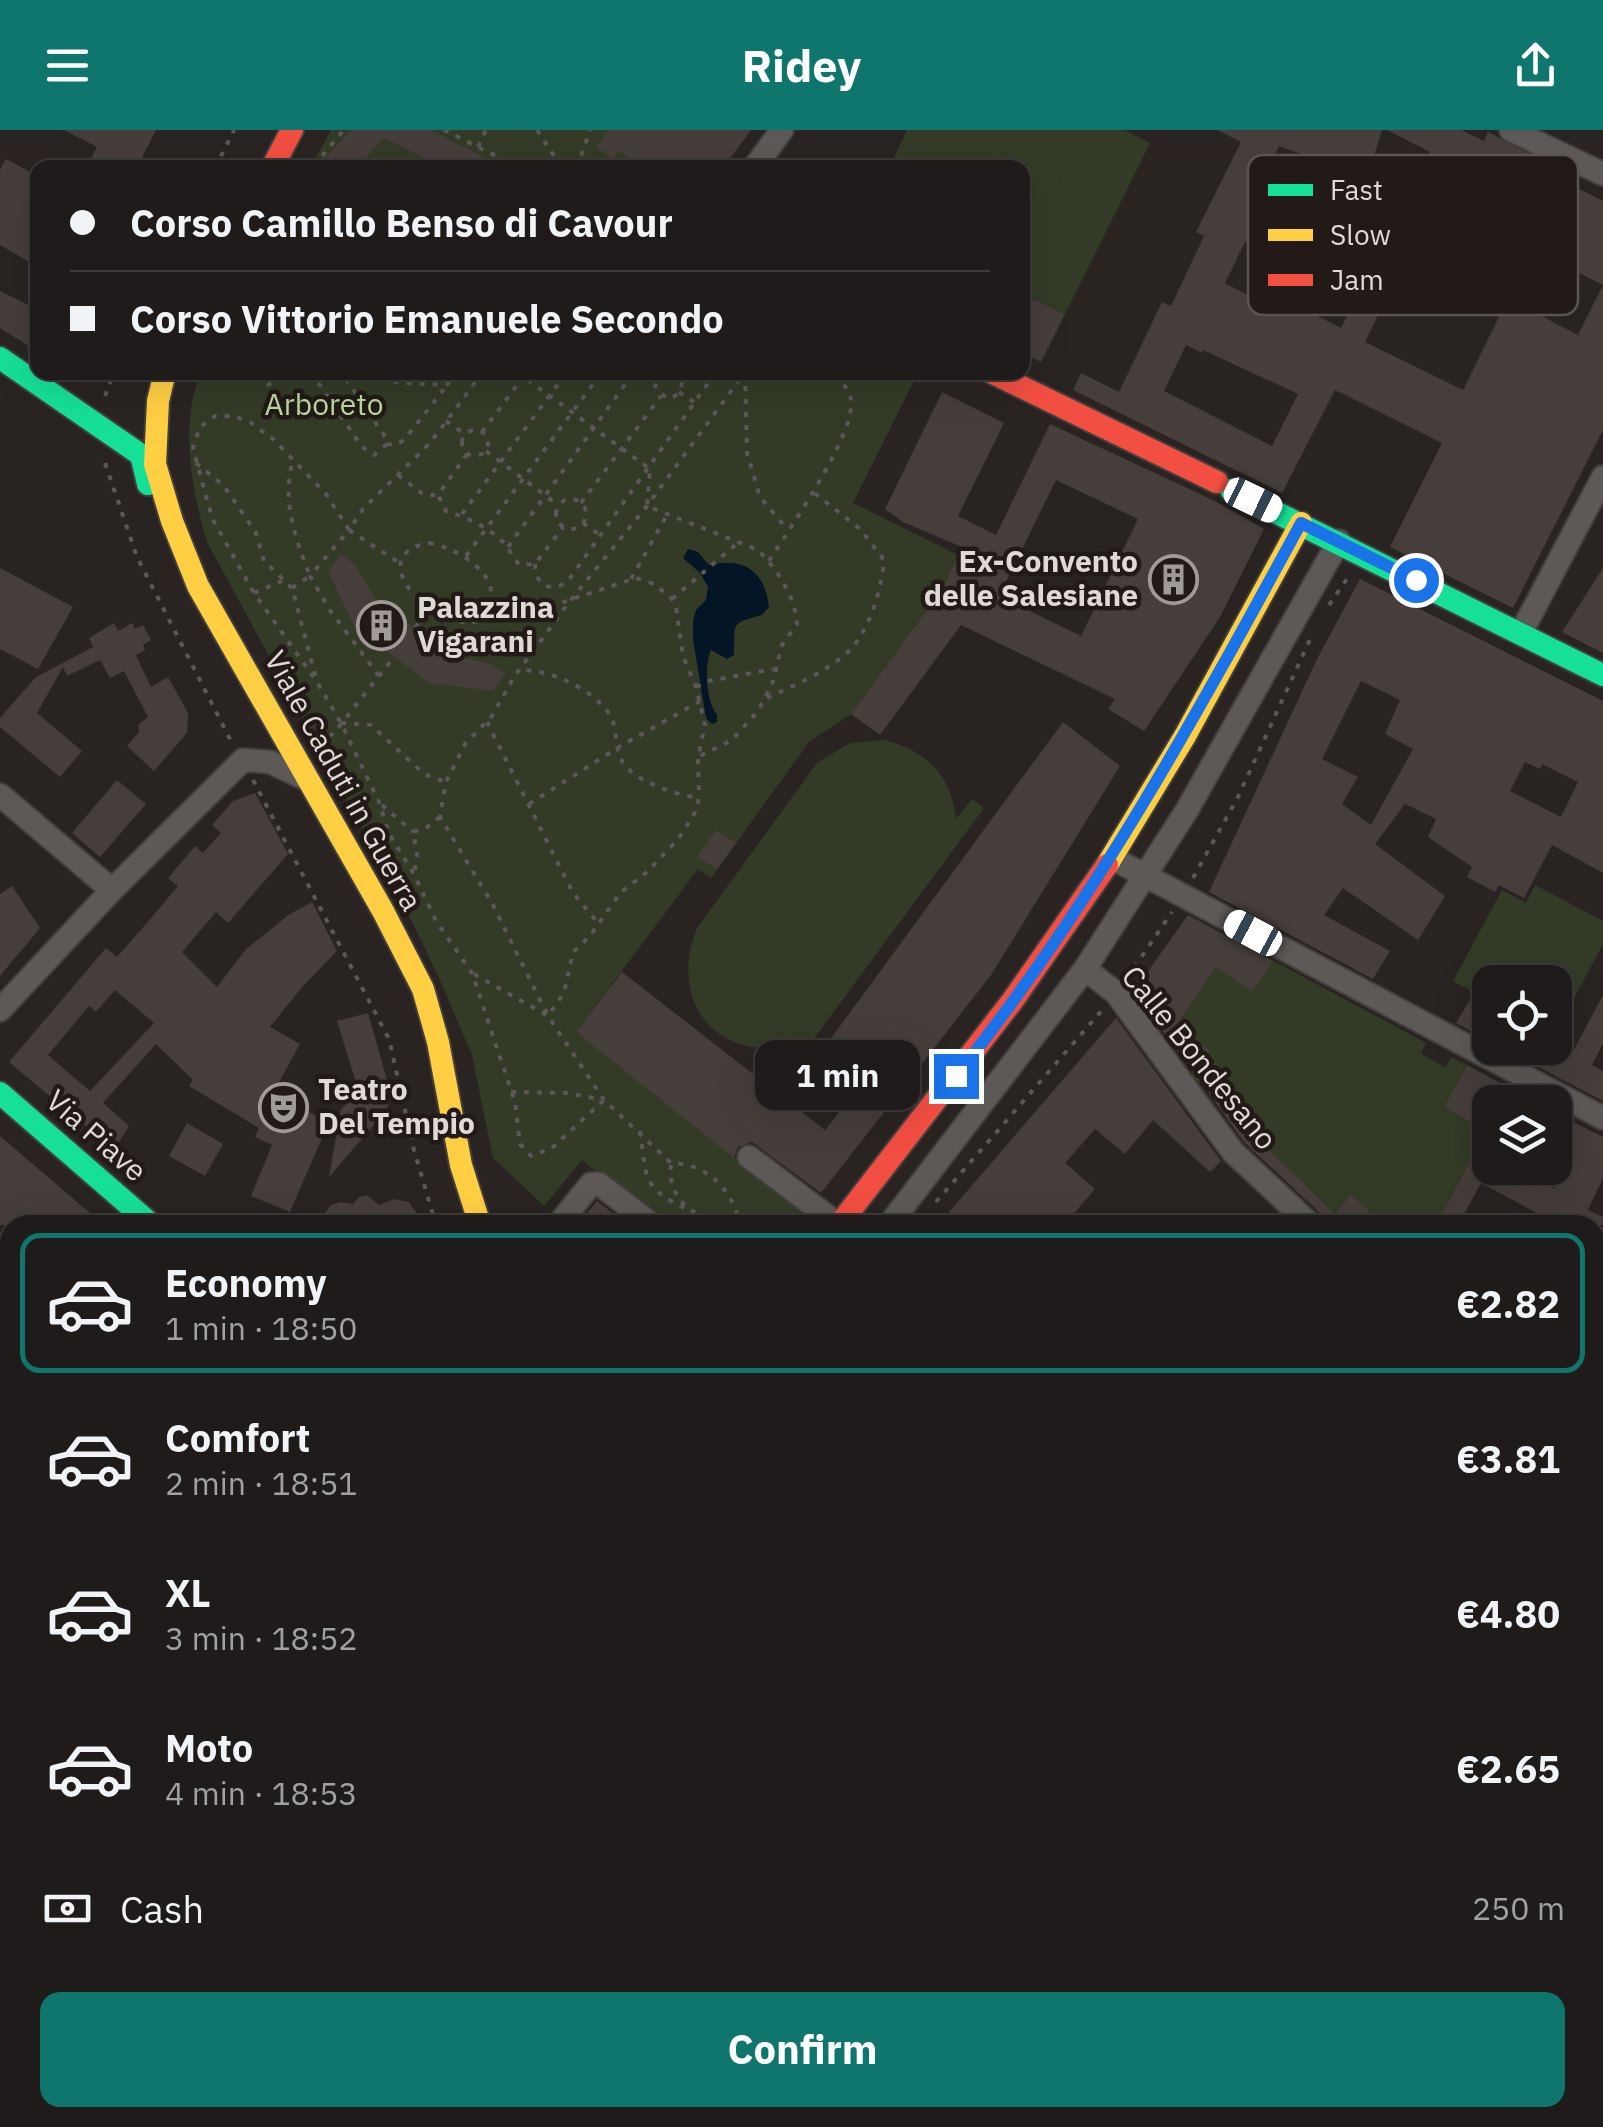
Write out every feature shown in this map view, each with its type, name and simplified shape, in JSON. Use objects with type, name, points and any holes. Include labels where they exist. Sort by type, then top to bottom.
[{"type":"street","points":[[276,160],[292,130]]},
{"type":"street","points":[[760,160],[782,130]]},
{"type":"street","points":[[1511,130],[1563,155]]},
{"type":"street","points":[[1578,162],[1603,174]]},
{"type":"street","points":[[0,358],[30,379]]},
{"type":"street","points":[[32,380],[141,455],[164,530],[191,573]]},
{"type":"street","name":"Viale Caduti in Guerra","points":[[163,380],[158,401],[155,464],[191,573],[383,911],[423,989],[438,1042],[461,1164],[477,1215]]},
{"type":"street","points":[[1006,380],[1603,675]]},
{"type":"street","points":[[1521,633],[1603,477]]},
{"type":"street","points":[[848,1215],[1003,1017],[1112,858],[1184,738],[1301,523]]},
{"type":"street","points":[[897,1215],[1084,969],[1146,876],[1338,542]]},
{"type":"street","points":[[0,1010],[237,751],[306,779]]},
{"type":"street","points":[[0,795],[112,890]]},
{"type":"street","points":[[1112,858],[1603,1118]]},
{"type":"street","name":"Calle Bondesano","points":[[1084,969],[1116,993],[1233,1152],[1300,1215]]},
{"type":"street","name":"Via Piave","points":[[0,1092],[141,1215]]},
{"type":"street","points":[[748,1157],[826,1215]]},
{"type":"street","points":[[566,1215],[591,1184],[599,1184],[640,1215]]},
{"type":"path","points":[[219,160],[234,130]]},
{"type":"path","points":[[321,160],[344,130]]},
{"type":"path","points":[[444,130],[504,160]]},
{"type":"path","points":[[478,147],[486,130]]},
{"type":"path","points":[[538,130],[557,160]]},
{"type":"path","points":[[580,160],[590,130]]},
{"type":"path","points":[[111,380],[96,424],[99,444],[137,557],[388,1039],[433,1215]]},
{"type":"path","points":[[267,386],[275,380]]},
{"type":"path","points":[[316,380],[362,447],[374,455],[387,444],[404,440],[451,380]]},
{"type":"path","points":[[345,380],[387,444]]},
{"type":"path","points":[[378,380],[448,384]]},
{"type":"path","points":[[292,588],[310,576],[363,509],[446,421],[477,380]]},
{"type":"path","points":[[482,432],[521,380]]},
{"type":"path","points":[[531,380],[650,469]]},
{"type":"path","points":[[462,514],[561,380]]},
{"type":"path","points":[[466,556],[596,380]]},
{"type":"path","points":[[508,547],[628,380]]},
{"type":"path","points":[[656,380],[655,386],[662,396],[670,398],[679,392],[681,380]]},
{"type":"path","points":[[535,564],[541,583],[548,588],[561,586],[650,469],[711,380]]},
{"type":"path","points":[[738,1215],[726,1190],[710,1175],[687,1163],[671,1162],[604,1100],[548,1016],[493,905],[440,817],[446,782],[465,744],[486,722],[570,602],[647,506],[739,380]]},
{"type":"path","points":[[745,380],[746,453],[760,497],[788,530]]},
{"type":"path","points":[[769,561],[834,454],[849,418],[852,401],[848,389],[838,380]]},
{"type":"path","points":[[679,392],[695,403]]},
{"type":"path","points":[[581,503],[662,396]]},
{"type":"path","points":[[401,564],[349,530],[326,494],[274,440],[250,422],[233,416],[215,416],[200,427],[193,448],[212,518],[254,593],[341,723],[379,802],[389,834],[436,921],[472,973],[511,1092],[520,1144],[531,1156],[552,1148],[604,1100]]},
{"type":"path","points":[[446,421],[465,434]]},
{"type":"path","points":[[482,432],[488,443],[486,451],[479,456],[467,454],[462,446],[465,434],[482,432]]},
{"type":"path","points":[[486,451],[559,506]]},
{"type":"path","points":[[398,475],[424,495],[438,494],[467,454]]},
{"type":"path","points":[[293,461],[288,489],[291,514],[310,576],[328,608],[379,676]]},
{"type":"path","points":[[196,463],[224,486],[256,533],[264,561],[292,588],[317,682]]},
{"type":"path","points":[[647,506],[650,469]]},
{"type":"path","points":[[698,757],[732,740],[767,698],[804,681],[851,649],[882,586],[884,560],[860,529],[812,491]]},
{"type":"path","points":[[438,494],[446,511],[462,514],[486,529],[508,547],[520,565],[535,564],[564,527]]},
{"type":"path","points":[[572,499],[581,503],[586,511],[584,523],[573,529],[564,527],[556,515],[559,506],[572,499]]},
{"type":"path","points":[[647,506],[740,541],[769,561],[793,602],[797,624],[782,644],[767,698]]},
{"type":"path","points":[[631,579],[667,515]]},
{"type":"path","points":[[584,523],[601,536]]},
{"type":"path","points":[[672,599],[740,541]]},
{"type":"path","points":[[429,543],[450,547],[466,556],[478,566],[488,584],[491,594],[486,612],[475,622],[464,624],[441,616],[406,589],[401,564],[410,549],[429,543]]},
{"type":"path","points":[[486,612],[530,613],[631,579],[654,584],[672,599],[684,656],[699,685],[705,725],[698,757],[696,811],[678,838],[620,893],[573,952],[564,993],[548,1016]]},
{"type":"path","points":[[254,593],[284,581]]},
{"type":"path","points":[[415,628],[430,608]]},
{"type":"path","points":[[310,747],[334,733],[394,657]]},
{"type":"path","points":[[699,685],[774,669]]},
{"type":"path","points":[[520,670],[564,679],[587,694],[610,716],[622,762],[672,794],[698,798]]},
{"type":"path","points":[[530,804],[700,701]]},
{"type":"path","points":[[486,722],[573,892],[598,923]]},
{"type":"path","points":[[341,723],[371,725],[424,774],[446,782]]},
{"type":"path","points":[[379,802],[413,832],[417,852],[414,874]]},
{"type":"path","points":[[413,832],[440,817]]},
{"type":"path","points":[[472,973],[548,1016]]},
{"type":"path","points":[[511,1092],[566,1093],[604,1100]]},
{"type":"path","points":[[640,1131],[648,1181],[659,1196],[701,1215]]},
{"type":"path","points":[[671,1162],[672,1190],[689,1210]]},
{"type":"green space","points":[[331,130],[639,130],[643,160],[314,160]]},
{"type":"green space","points":[[907,130],[1124,130],[1150,143],[1065,314],[1030,297],[1030,160],[893,160]]},
{"type":"green space","name":"Arboreto","points":[[198,380],[914,380],[853,503],[958,555],[932,610],[928,608],[851,714],[809,742],[711,878],[698,869],[576,1032],[804,1211],[801,1215],[650,1215],[582,1160],[544,1206],[493,1158],[472,1055],[439,978],[403,903],[207,542],[190,457]]},
{"type":"green space","points":[[884,740],[912,750],[934,767],[949,790],[956,819],[972,799],[984,808],[793,1067],[781,1058],[788,1047],[761,1048],[737,1043],[718,1033],[703,1018],[693,999],[690,953],[697,928],[817,763],[850,743]]},
{"type":"green space","points":[[1535,885],[1603,921],[1603,944],[1572,1002],[1572,965],[1472,965],[1472,991],[1453,981],[1502,890],[1526,903]]},
{"type":"green space","points":[[1274,961],[1426,1043],[1421,1054],[1446,1067],[1451,1057],[1467,1065],[1444,1107],[1472,1123],[1472,1157],[1441,1215],[1373,1215],[1351,1196],[1335,1214],[1191,1075],[1210,1050],[1176,1026],[1216,967],[1252,992]]},
{"type":"water","points":[[688,549],[698,552],[709,565],[733,563],[751,570],[763,584],[769,607],[762,615],[736,626],[734,655],[727,659],[711,650],[707,684],[717,715],[717,722],[712,724],[706,718],[693,640],[693,620],[706,600],[708,587],[700,573],[683,558]]},
{"type":"building","points":[[64,130],[156,130],[141,160],[90,160],[97,147]]},
{"type":"building","points":[[351,130],[430,130],[490,160],[429,160],[384,138],[363,160],[323,160]]},
{"type":"building","points":[[609,130],[751,130],[729,160],[632,160],[619,151],[612,159],[596,147]]},
{"type":"building","points":[[1217,130],[1382,130],[1374,155],[1304,155],[1279,146],[1275,155],[1248,155],[1248,243],[1245,242],[1225,283],[1248,295],[1248,315],[1315,315],[1341,328],[1348,315],[1378,315],[1365,342],[1463,390],[1500,315],[1540,315],[1578,335],[1603,285],[1603,430],[1513,608],[1390,547],[1442,443],[1335,390],[1282,493],[1073,390],[1081,373],[1119,392],[1162,302],[1171,306],[1204,236],[1196,232],[1241,142]],"holes":[[[1186,345],[1298,394],[1272,446],[1164,391]]]},
{"type":"building","points":[[1387,130],[1461,130],[1484,141],[1488,132],[1532,155],[1428,155],[1430,152]]},
{"type":"building","points":[[6,159],[30,172],[30,262],[0,245],[0,170]]},
{"type":"building","points":[[1578,188],[1603,201],[1603,285],[1578,272]]},
{"type":"building","points":[[0,291],[30,306],[30,347],[0,328]]},
{"type":"building","points":[[1030,298],[1065,314],[1041,362],[1030,357]]},
{"type":"building","name":"Ex-Convento delle Salesiane","points":[[942,392],[1004,423],[958,516],[996,535],[1050,424],[1215,501],[1264,529],[1220,617],[1144,731],[1108,709],[1115,699],[961,625],[880,735],[851,714],[929,607],[932,610],[962,547],[903,522],[885,509]],"holes":[[[1056,480],[1138,519],[1081,636],[999,596]]]},
{"type":"building","name":"Palazzina Vigarani","points":[[341,554],[355,565],[376,600],[451,655],[491,664],[505,674],[493,691],[430,683],[355,628],[328,571]]},
{"type":"building","points":[[0,568],[73,607],[38,669],[0,649]]},
{"type":"building","points":[[1603,568],[1603,653],[1562,632]]},
{"type":"building","points":[[1360,579],[1603,701],[1603,873],[1552,845],[1524,898],[1499,885],[1495,892],[1467,877],[1472,867],[1428,837],[1436,819],[1405,804],[1375,844],[1445,896],[1418,940],[1343,888],[1324,915],[1390,951],[1373,979],[1209,892],[1317,659]],"holes":[[[1361,681],[1400,700],[1385,734],[1413,749],[1371,825],[1342,804],[1358,777],[1322,759]],[[1525,762],[1540,769],[1542,764],[1578,782],[1561,817],[1510,791]]]},
{"type":"building","points":[[114,623],[118,631],[132,623],[135,629],[143,625],[151,640],[136,655],[151,687],[168,677],[188,713],[187,733],[154,771],[127,746],[139,732],[138,725],[148,717],[124,671],[110,678],[100,660],[67,676],[63,667],[37,713],[82,751],[60,777],[0,727],[0,718],[36,677],[93,647],[89,638]]},
{"type":"building","points":[[1063,722],[1120,766],[991,975],[821,1193],[752,1142],[738,1147],[734,1158],[576,1032],[622,972],[825,1130],[847,1102],[839,1096],[842,1091],[810,1067]]},
{"type":"building","points":[[117,780],[146,804],[100,857],[72,833]]},
{"type":"building","points":[[255,793],[288,854],[228,923],[216,912],[182,952],[217,987],[246,949],[312,902],[337,951],[270,1027],[300,1044],[272,1095],[329,1122],[290,1212],[251,1196],[272,1145],[255,1137],[259,1128],[189,1086],[193,1080],[156,1044],[103,1103],[129,1126],[114,1150],[9,1062],[106,948],[117,957],[152,917],[178,886],[168,878],[195,846],[203,853],[221,833],[212,825],[233,801]],"holes":[[[115,990],[154,1023],[90,1091],[48,1055],[89,1006],[96,1012]]]},
{"type":"building","points":[[716,830],[736,843],[717,869],[697,857]]},
{"type":"building","points":[[12,886],[40,928],[0,976],[0,894]]},
{"type":"building","points":[[1188,915],[1274,961],[1252,992],[1216,967],[1176,1026],[1210,1050],[1193,1073],[1134,991]]},
{"type":"building","points":[[1603,995],[1603,1043],[1592,1065],[1603,1071],[1603,1101],[1534,1065],[1572,1065],[1572,1053]]},
{"type":"building","points":[[1470,1000],[1472,1001],[1472,1031],[1456,1023]]},
{"type":"building","points":[[368,1013],[392,1097],[385,1112],[329,1177],[341,1109],[359,1092],[337,1021]]},
{"type":"building","points":[[1116,1018],[1221,1161],[1210,1172],[1153,1120],[1125,1154],[1095,1129],[1065,1163],[1095,1189],[1073,1215],[947,1215]]},
{"type":"building","points":[[1467,1065],[1504,1085],[1472,1085],[1472,1123],[1444,1107]]},
{"type":"building","points":[[1205,1088],[1335,1214],[1351,1195],[1374,1215],[1321,1215],[1244,1142]]},
{"type":"building","points":[[1572,1122],[1603,1137],[1603,1178],[1588,1210],[1599,1215],[1540,1215],[1485,1185],[1547,1185],[1555,1189],[1555,1185],[1572,1185]]},
{"type":"building","points":[[187,1123],[223,1144],[205,1176],[169,1156]]},
{"type":"building","points":[[0,1136],[93,1215],[0,1215]]},
{"type":"building","points":[[1472,1157],[1472,1185],[1480,1185],[1463,1215],[1441,1215]]},
{"type":"building","points":[[367,1195],[379,1205],[394,1199],[409,1202],[418,1215],[324,1215],[331,1205],[353,1204]]},
{"type":"building","points":[[597,1201],[615,1215],[585,1215]]},
{"type":"traffic: fast","points":[[0,358],[30,379]]},
{"type":"traffic: fast","points":[[32,380],[141,455],[148,484]]},
{"type":"traffic: fast","points":[[1231,490],[1603,675]]},
{"type":"traffic: fast","points":[[0,1093],[140,1215]]},
{"type":"traffic: slow","points":[[163,380],[158,401],[155,464],[172,521],[198,586],[383,911],[423,989],[438,1042],[461,1165],[477,1215]]},
{"type":"traffic: slow","points":[[1107,865],[1185,736],[1301,523]]},
{"type":"traffic: jam","points":[[276,160],[292,130]]},
{"type":"traffic: jam","points":[[1007,380],[1217,482]]},
{"type":"traffic: jam","points":[[847,1215],[1013,1000],[1107,865]]},
{"type":"place","name":"Ex-Convento delle Salesiane","points":[[1173,579]]},
{"type":"place","name":"Palazzina Vigarani","points":[[382,625]]},
{"type":"place","name":"Teatro Del Tempio","points":[[283,1107]]},
{"type":"route","points":[[956,1076],[1003,1017],[1112,858],[1184,738],[1301,523],[1416,580]]}]
